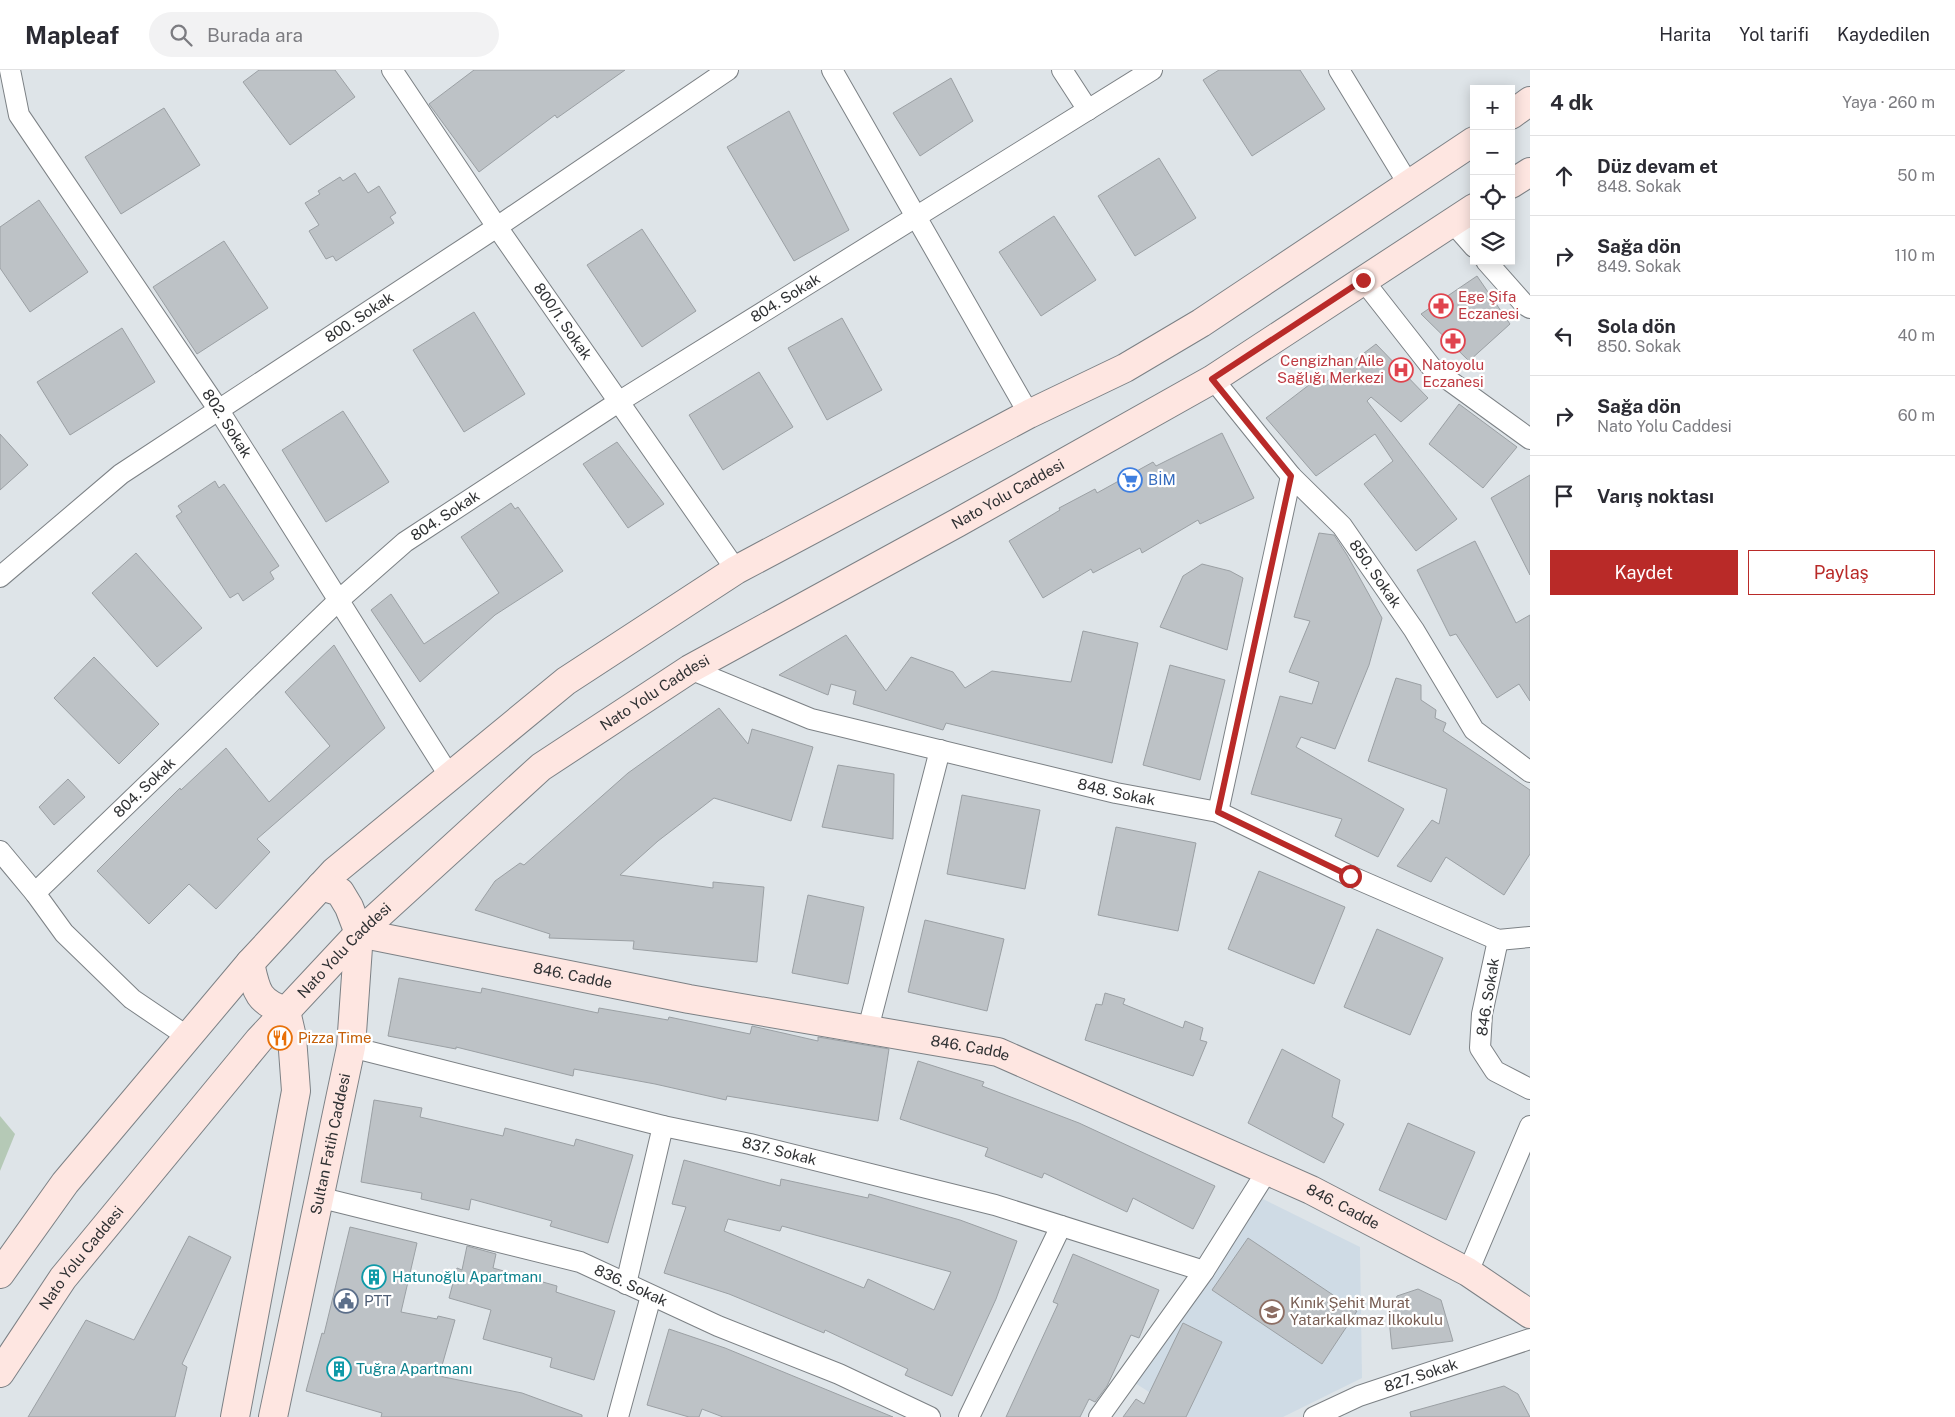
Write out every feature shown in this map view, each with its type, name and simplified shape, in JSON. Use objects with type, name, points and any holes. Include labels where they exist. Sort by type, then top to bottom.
[{"type":"main road","points":[[1515,111],[1530,101]]},
{"type":"main road","points":[[0,1274],[65,1183],[250,963],[335,871],[566,681],[736,570],[1028,414],[1125,368],[1201,323],[1470,144]]},
{"type":"main road","points":[[1515,181],[1530,172]]},
{"type":"main road","name":"Nato Yolu Caddesi","points":[[0,1373],[63,1278],[258,1040],[359,933],[541,767],[690,669],[957,523],[1212,379],[1463,215]]},
{"type":"main road","name":"Sultan Fatih Caddesi","points":[[275,1416],[318,1197],[351,1047],[359,933],[349,907],[340,892],[321,886]]},
{"type":"main road","name":"846. Cadde","points":[[359,933],[689,999],[998,1052],[1311,1190],[1468,1272],[1530,1314]]},
{"type":"main road","points":[[235,1417],[296,1091],[292,1037],[286,1011],[269,1006],[256,988],[250,963]]},
{"type":"street","name":"802. Sokak","points":[[10,70],[20,114],[218,409],[450,777]]},
{"type":"street","name":"800/1. Sokak","points":[[392,70],[497,226],[736,570]]},
{"type":"street","name":"800. Sokak","points":[[0,577],[121,474],[497,226],[728,70]]},
{"type":"street","points":[[832,70],[1028,414]]},
{"type":"street","points":[[1062,70],[1088,110]]},
{"type":"street","name":"804. Sokak","points":[[35,893],[339,600],[405,542],[620,401],[917,218],[1152,70]]},
{"type":"street","points":[[1339,70],[1409,184]]},
{"type":"street","points":[[1463,215],[1470,235]]},
{"type":"street","points":[[1490,265],[1525,305],[1530,308]]},
{"type":"street","points":[[1363,280],[1432,368],[1530,439]]},
{"type":"street","name":"850. Sokak","points":[[1212,379],[1291,476],[1342,526],[1414,630],[1474,730],[1530,772]]},
{"type":"street","points":[[1218,812],[1291,476]]},
{"type":"street","name":"848. Sokak","points":[[690,669],[811,720],[1116,793],[1218,812],[1350,876],[1498,940],[1530,937]]},
{"type":"street","points":[[868,1029],[940,750]]},
{"type":"street","points":[[0,852],[35,893],[64,933],[132,1000],[188,1037]]},
{"type":"street","name":"846. Sokak","points":[[1498,940],[1482,1014],[1480,1048],[1495,1071],[1530,1089]]},
{"type":"street","name":"837. Sokak","points":[[351,1047],[663,1126],[750,1144],[995,1204],[1204,1271]]},
{"type":"street","points":[[626,1284],[663,1126]]},
{"type":"street","points":[[1468,1272],[1530,1126]]},
{"type":"street","points":[[1099,1417],[1204,1271],[1268,1171]]},
{"type":"street","name":"836. Sokak","points":[[318,1197],[580,1262],[718,1326],[839,1374],[930,1417]]},
{"type":"street","points":[[968,1417],[1061,1226]]},
{"type":"street","points":[[618,1417],[651,1296]]},
{"type":"street","name":"827. Sokak","points":[[1314,1417],[1359,1396],[1530,1338]]},
{"type":"shaded area","name":"Kınık Şehit Murat Yatarkalkmaz İlkokulu","points":[[1259,1197],[1360,1247],[1362,1378],[1283,1417],[1188,1417],[1135,1383]]},
{"type":"green space","points":[[0,1116],[15,1134],[0,1171]]},
{"type":"building","points":[[259,70],[335,70],[355,97],[290,145],[243,82]]},
{"type":"building","points":[[474,70],[625,70],[557,118],[555,115],[479,172],[429,104]]},
{"type":"building","points":[[1219,70],[1300,70],[1325,109],[1252,156],[1203,80]]},
{"type":"building","points":[[951,78],[973,121],[920,156],[893,113]]},
{"type":"building","points":[[164,108],[200,165],[121,214],[85,157]]},
{"type":"building","points":[[789,111],[849,230],[794,261],[727,147]]},
{"type":"building","points":[[1159,158],[1196,218],[1135,256],[1098,196]]},
{"type":"building","points":[[355,173],[368,193],[379,186],[396,213],[390,217],[394,223],[336,261],[333,256],[326,259],[309,231],[319,225],[305,203],[320,194],[318,191],[340,177],[343,181]]},
{"type":"building","points":[[39,200],[88,272],[30,312],[0,268],[0,227]]},
{"type":"building","points":[[1054,216],[1096,280],[1041,316],[999,252]]},
{"type":"building","points":[[642,229],[696,311],[642,347],[587,265]]},
{"type":"building","points":[[224,241],[268,308],[197,354],[153,287]]},
{"type":"building","points":[[1477,276],[1510,324],[1469,361],[1421,314]]},
{"type":"building","points":[[474,312],[525,394],[464,432],[413,350]]},
{"type":"building","points":[[842,318],[882,390],[827,420],[788,348]]},
{"type":"building","points":[[122,328],[155,382],[70,435],[37,382]]},
{"type":"building","points":[[1376,344],[1428,398],[1401,422],[1371,397],[1367,401],[1457,519],[1416,551],[1364,484],[1393,461],[1375,434],[1316,476],[1266,418],[1318,378],[1323,384]]},
{"type":"building","points":[[759,372],[793,427],[723,470],[689,415]]},
{"type":"building","points":[[1459,404],[1517,447],[1483,488],[1429,444]]},
{"type":"building","points":[[343,411],[389,482],[326,522],[282,450]]},
{"type":"building","points":[[1222,433],[1254,498],[1200,524],[1198,520],[1142,553],[1140,548],[1093,573],[1091,569],[1043,598],[1009,541],[1060,510],[1059,508],[1095,489],[1097,493],[1153,462],[1156,466]]},
{"type":"building","points":[[0,434],[28,465],[0,490]]},
{"type":"building","points":[[617,442],[664,504],[628,528],[583,464]]},
{"type":"building","points":[[1530,475],[1530,575],[1491,498]]},
{"type":"building","points":[[215,481],[219,488],[224,484],[279,566],[270,572],[274,579],[243,601],[238,593],[230,598],[176,516],[182,512],[178,506]]},
{"type":"building","points":[[511,503],[515,509],[518,507],[563,571],[495,615],[420,682],[371,610],[391,594],[424,644],[499,593],[461,537]]},
{"type":"building","points":[[1319,533],[1334,535],[1382,618],[1369,665],[1335,749],[1301,737],[1296,747],[1404,809],[1378,857],[1335,836],[1342,819],[1251,794],[1280,696],[1312,704],[1319,682],[1289,672],[1310,621],[1294,617]]},
{"type":"building","points":[[1475,541],[1516,623],[1530,615],[1530,701],[1519,684],[1497,698],[1456,634],[1450,636],[1417,570]]},
{"type":"building","points":[[136,553],[202,628],[157,667],[92,593]]},
{"type":"building","points":[[1202,564],[1230,571],[1243,578],[1227,650],[1160,627],[1183,576]]},
{"type":"building","points":[[1083,631],[1138,643],[1112,763],[946,723],[943,730],[853,704],[856,691],[831,684],[828,695],[779,675],[846,635],[886,691],[911,657],[953,672],[965,688],[992,671],[1071,682]]},
{"type":"building","points":[[334,645],[385,728],[257,839],[270,852],[216,909],[189,884],[149,924],[97,871],[180,788],[181,790],[226,748],[269,802],[330,746],[285,692]]},
{"type":"building","points":[[94,657],[159,724],[119,764],[54,698]]},
{"type":"building","points":[[1170,665],[1225,680],[1200,780],[1143,765]]},
{"type":"building","points":[[1396,678],[1421,685],[1421,700],[1436,710],[1435,718],[1446,723],[1443,731],[1530,790],[1530,854],[1504,895],[1446,857],[1431,882],[1397,866],[1432,820],[1439,824],[1447,789],[1368,761]]},
{"type":"building","points":[[719,708],[748,744],[752,729],[813,747],[791,821],[714,798],[658,841],[620,875],[713,888],[713,882],[764,887],[757,962],[633,949],[634,941],[549,938],[550,934],[475,910],[495,881],[520,863],[524,865],[628,773]]},
{"type":"building","points":[[838,765],[894,774],[893,839],[822,827]]},
{"type":"building","points":[[68,779],[85,797],[54,825],[39,807]]},
{"type":"building","points":[[962,795],[1040,810],[1025,889],[947,874]]},
{"type":"building","points":[[1116,827],[1196,843],[1178,931],[1098,915]]},
{"type":"building","points":[[1259,871],[1345,907],[1314,984],[1228,949]]},
{"type":"building","points":[[808,895],[864,907],[848,984],[792,973]]},
{"type":"building","points":[[925,920],[1004,939],[987,1011],[908,992]]},
{"type":"building","points":[[1377,929],[1443,958],[1410,1035],[1344,1007]]},
{"type":"building","points":[[399,978],[481,993],[482,988],[598,1013],[599,1008],[668,1020],[669,1017],[750,1034],[752,1026],[818,1041],[818,1037],[889,1049],[878,1121],[727,1096],[726,1100],[574,1069],[573,1076],[456,1047],[456,1049],[388,1036]]},
{"type":"building","points":[[1105,993],[1125,999],[1123,1004],[1183,1028],[1185,1021],[1203,1028],[1200,1040],[1207,1042],[1193,1076],[1085,1040],[1096,1004],[1102,1005]]},
{"type":"building","points":[[1282,1049],[1340,1080],[1332,1117],[1344,1124],[1324,1163],[1248,1123]]},
{"type":"building","points":[[918,1061],[984,1082],[982,1086],[1079,1123],[1215,1186],[1193,1229],[1133,1198],[1127,1212],[1044,1173],[1042,1178],[985,1156],[988,1148],[900,1119]]},
{"type":"building","points":[[374,1100],[422,1108],[420,1117],[503,1136],[505,1128],[574,1146],[576,1139],[633,1155],[608,1243],[550,1226],[552,1221],[471,1199],[469,1210],[421,1199],[422,1193],[361,1182]]},
{"type":"building","points":[[1408,1123],[1475,1152],[1446,1220],[1379,1190]]},
{"type":"building","points":[[684,1160],[780,1186],[781,1179],[868,1198],[869,1194],[960,1220],[1017,1241],[996,1299],[952,1396],[905,1375],[908,1369],[825,1330],[824,1333],[729,1294],[664,1273],[686,1207],[672,1204]],"holes":[[[728,1219],[780,1231],[782,1226],[951,1272],[934,1310],[868,1279],[864,1288],[724,1231]]]},
{"type":"building","points":[[350,1227],[417,1243],[401,1312],[437,1319],[438,1316],[455,1320],[439,1376],[522,1393],[582,1415],[582,1417],[381,1417],[382,1413],[306,1391],[322,1333],[324,1334]]},
{"type":"building","points":[[189,1236],[231,1257],[182,1364],[187,1367],[175,1417],[28,1417],[86,1320],[134,1340]]},
{"type":"building","points":[[1248,1238],[1357,1311],[1322,1364],[1212,1290]]},
{"type":"building","points":[[467,1246],[496,1254],[493,1268],[557,1286],[556,1292],[615,1311],[594,1380],[550,1367],[552,1358],[483,1339],[491,1310],[449,1298],[457,1268],[462,1270]]},
{"type":"building","points":[[1073,1254],[1159,1290],[1139,1338],[1131,1335],[1107,1386],[1095,1402],[1089,1399],[1080,1417],[1006,1417],[1058,1304],[1053,1302]]},
{"type":"building","points":[[1418,1289],[1441,1300],[1453,1341],[1392,1349],[1389,1319],[1397,1296]]},
{"type":"building","points":[[1183,1323],[1222,1342],[1186,1417],[1123,1417],[1136,1399],[1144,1404]]},
{"type":"building","points":[[669,1329],[725,1348],[893,1417],[723,1417],[702,1409],[699,1417],[689,1417],[647,1405]]},
{"type":"building","points":[[1504,1386],[1518,1394],[1530,1417],[1411,1417],[1410,1412]]},
{"type":"place","name":"Ege Şifa Eczanesi","points":[[1441,306]]},
{"type":"place","name":"Natoyolu Eczanesi","points":[[1453,341]]},
{"type":"place","name":"Cengizhan Aile Sağlığı Merkezi","points":[[1401,370]]},
{"type":"place","name":"BİM","points":[[1130,480]]},
{"type":"place","name":"Pizza Time","points":[[280,1038]]},
{"type":"place","name":"Hatunoğlu Apartmanı","points":[[374,1277]]},
{"type":"place","name":"PTT","points":[[346,1301]]},
{"type":"place","name":"Kınık Şehit Murat Yatarkalkmaz İlkokulu","points":[[1272,1312]]},
{"type":"place","name":"Tuğra Apartmanı","points":[[339,1369]]},
{"type":"route","points":[[1350,876],[1218,812],[1291,476],[1212,379],[1363,280]]}]
